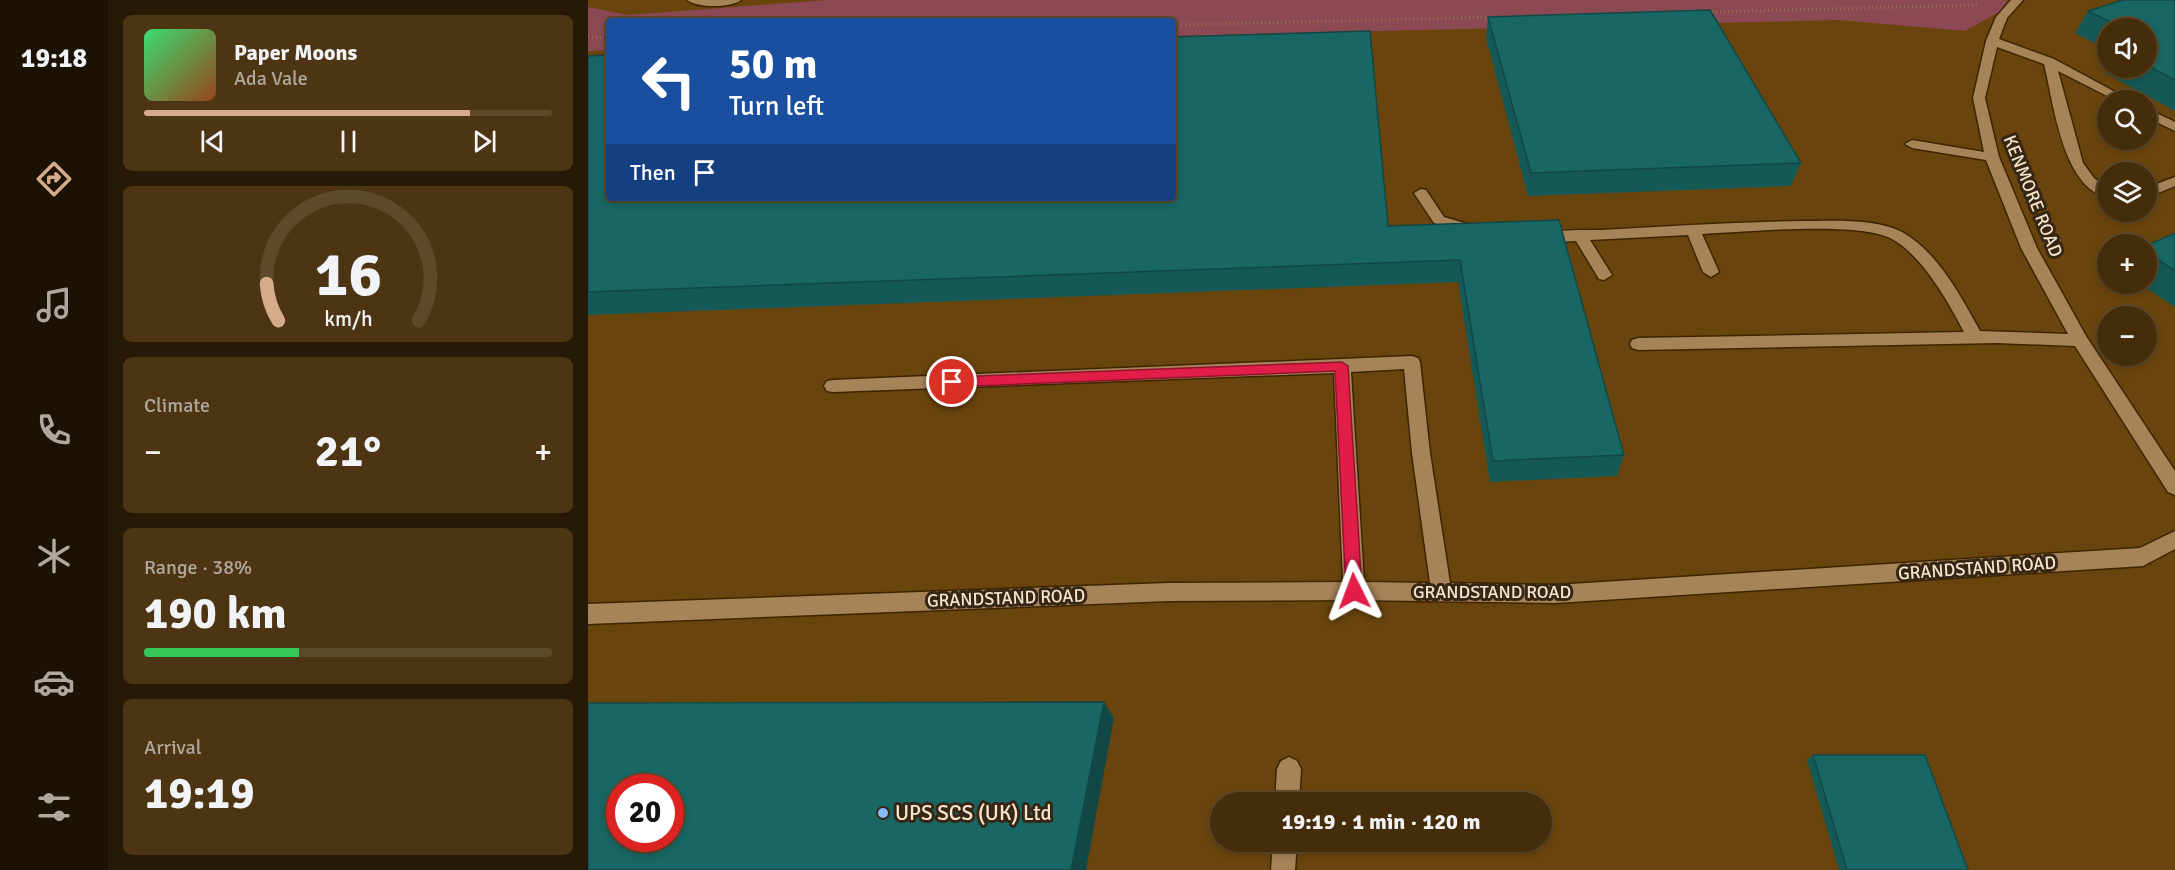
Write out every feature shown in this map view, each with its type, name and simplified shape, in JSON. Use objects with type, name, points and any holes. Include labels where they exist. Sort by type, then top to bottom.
[{"type":"street","points":[[693,0],[709,3],[735,0]]},
{"type":"street","name":"KENMORE ROAD","points":[[2015,2],[2002,17],[1992,40],[1979,98],[1992,156],[2029,248],[2080,340],[2175,487]]},
{"type":"street","points":[[1992,40],[2050,62],[2105,90]]},
{"type":"street","points":[[2050,62],[2076,163],[2083,177],[2097,189]]},
{"type":"street","points":[[2157,118],[2175,127]]},
{"type":"street","points":[[1912,144],[1992,156]]},
{"type":"street","points":[[2157,189],[2175,181]]},
{"type":"street","points":[[1421,193],[1439,220],[1494,235]]},
{"type":"street","points":[[1525,238],[1857,225],[1896,235],[1924,258],[1954,298],[1975,338]]},
{"type":"street","points":[[1693,230],[1711,272]]},
{"type":"street","points":[[1580,235],[1604,275]]},
{"type":"street","points":[[1638,344],[1975,338],[2080,340]]},
{"type":"street","points":[[833,386],[1412,362],[1421,453],[1441,592]]},
{"type":"street","points":[[1342,366],[1354,591]]},
{"type":"street","name":"GRANDSTAND ROAD","points":[[588,614],[1169,592],[1354,591],[1555,594],[2143,557],[2175,540]]},
{"type":"street","points":[[1287,792],[1288,769]]},
{"type":"street","points":[[1283,870],[1284,852]]},
{"type":"path","points":[[1705,12],[2015,2]]},
{"type":"path","points":[[1176,25],[1492,17]]},
{"type":"path","points":[[588,37],[606,38]]},
{"type":"shaded area","points":[[588,0],[2175,0],[2175,870],[588,870]]},
{"type":"shaded area","points":[[827,0],[2004,0],[2013,4],[1965,31],[1839,20],[1176,36],[1176,18],[606,18],[606,50],[588,51],[588,7],[628,15]]},
{"type":"building","points":[[2123,0],[2175,0],[2175,80],[2157,71],[2157,18],[2102,18],[2088,11]]},
{"type":"building","points":[[1710,10],[1801,163],[1531,173],[1488,17]]},
{"type":"building","points":[[1370,31],[1388,226],[1559,220],[1624,455],[1493,461],[1460,260],[588,292],[588,56],[606,55],[606,201],[1176,201],[1176,37]]},
{"type":"building","points":[[2175,233],[2175,271],[2157,259],[2157,241]]},
{"type":"building","name":"UPS SCS (UK) Ltd","points":[[1104,702],[1071,870],[588,870],[588,703]]},
{"type":"building","points":[[1813,755],[1925,755],[1968,870],[1847,870]]},
{"type":"place","name":"UPS SCS (UK) Ltd","points":[[883,813]]},
{"type":"route","points":[[952,382],[1342,366],[1354,591]]}]
